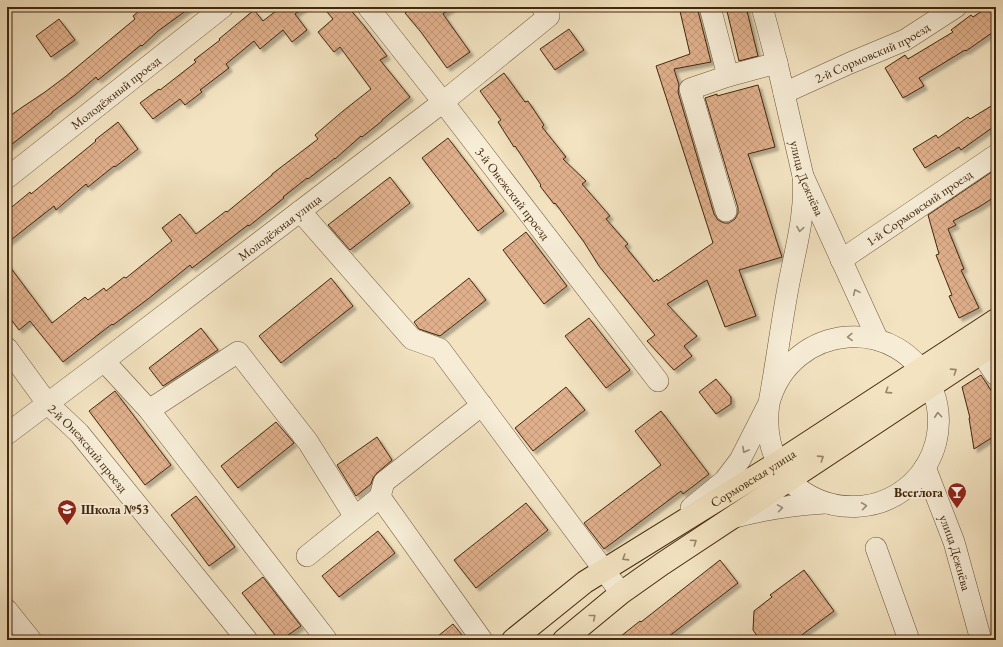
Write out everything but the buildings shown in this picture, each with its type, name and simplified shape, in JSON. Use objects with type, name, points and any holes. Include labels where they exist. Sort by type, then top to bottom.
[{"type":"main road","name":"Сормовская улица","points":[[513,640],[586,582],[651,542],[783,471],[926,378],[996,320]]},
{"type":"main road","name":"Сормовская улица","points":[[926,378],[989,348]]},
{"type":"main road","name":"Сормовская улица","points":[[564,640],[621,593],[728,519],[783,471]]},
{"type":"street","name":"Молодёжный проезд","points":[[7,178],[223,7]]},
{"type":"street","name":"3-й Онежский проезд","points":[[368,7],[658,381]]},
{"type":"street","points":[[710,7],[728,76]]},
{"type":"street","name":"улица Дежнёва","points":[[762,7],[777,63],[803,176],[878,340]]},
{"type":"street","name":"2-й Сормовский проезд","points":[[784,93],[905,40],[956,7]]},
{"type":"street","name":"Молодёжная улица","points":[[7,434],[443,102],[545,12]]},
{"type":"street","points":[[726,212],[690,88],[777,63]]},
{"type":"street","name":"1-й Сормовский проезд","points":[[841,260],[996,155]]},
{"type":"street","points":[[651,542],[724,481],[740,460],[770,403],[778,380],[788,366],[800,355],[814,346],[829,340],[846,337],[862,337],[878,340],[900,350],[912,359],[926,378],[937,404],[938,432],[934,450],[925,467],[908,487],[881,502],[851,507],[825,503],[809,496],[795,485],[783,471],[770,444],[767,424],[770,403],[788,288],[802,219],[804,198],[803,176]]},
{"type":"street","points":[[300,211],[412,339],[440,349],[621,593]]},
{"type":"street","name":"2-й Онежский проезд","points":[[7,348],[47,403],[79,433],[247,640]]},
{"type":"street","points":[[989,348],[996,375]]},
{"type":"street","points":[[149,410],[238,352],[308,442],[356,517]]},
{"type":"street","points":[[104,361],[149,410],[326,639]]},
{"type":"street","points":[[307,556],[380,497],[384,482],[482,405]]},
{"type":"street","name":"улица Дежнёва","points":[[925,467],[954,542],[981,640]]},
{"type":"street","points":[[380,497],[482,640]]},
{"type":"street","points":[[728,519],[794,505],[825,503]]},
{"type":"street","points":[[876,548],[909,640]]},
{"type":"street","points":[[7,610],[31,640]]},
{"type":"place","name":"Beerлога","points":[[957,509]]},
{"type":"place","name":"Школа №53","points":[[67,526]]}]
